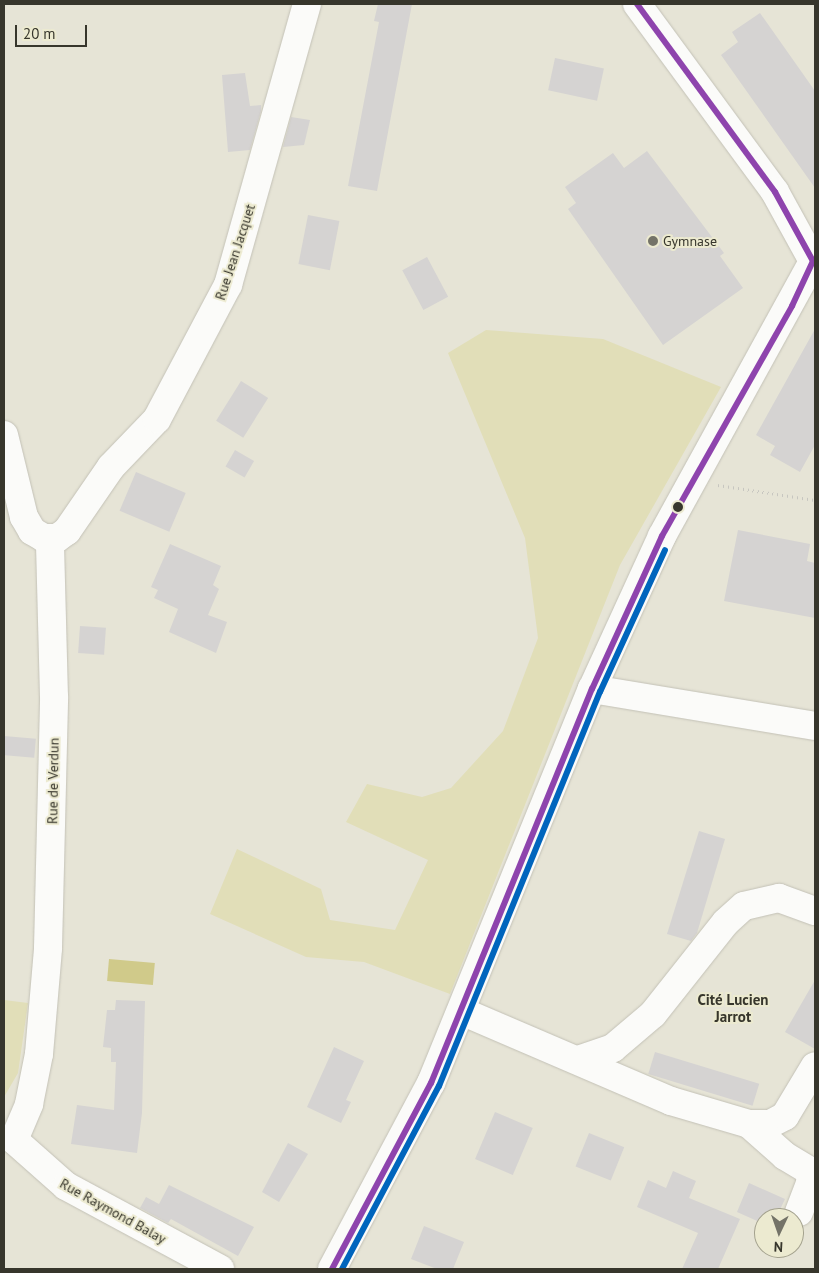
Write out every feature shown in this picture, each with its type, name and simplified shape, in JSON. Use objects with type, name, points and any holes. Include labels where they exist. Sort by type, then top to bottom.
[{"type":"street","name":"Rue Jean Jacquet","points":[[50,539],[67,531],[92,490],[157,419],[215,314],[239,249],[307,4]]},
{"type":"street","points":[[332,1269],[431,1083],[592,688],[657,546],[792,306],[814,260],[775,192],[637,4]]},
{"type":"street","points":[[4,435],[10,483],[32,531],[50,539]]},
{"type":"street","name":"Rue de Verdun","points":[[9,1141],[28,1104],[37,1063],[48,948],[54,697],[50,539]]},
{"type":"street","points":[[592,688],[815,726]]},
{"type":"street","points":[[581,1059],[613,1048],[653,1014],[726,922],[744,906],[779,898],[815,911]]},
{"type":"street","points":[[461,1011],[581,1059],[671,1101],[749,1124],[770,1124],[785,1116],[815,1066]]},
{"type":"street","points":[[749,1124],[786,1156],[815,1174]]},
{"type":"street","name":"Rue Raymond Balay","points":[[9,1141],[66,1186],[220,1269]]},
{"type":"street","points":[[801,1208],[810,1183],[815,1180]]},
{"type":"path","points":[[692,481],[815,500]]},
{"type":"shaded area","points":[[486,330],[603,339],[721,387],[620,565],[450,994],[364,962],[306,957],[210,914],[237,849],[321,889],[330,920],[395,930],[428,860],[346,822],[367,784],[422,797],[451,788],[503,731],[538,638],[525,538],[448,353]]},
{"type":"shaded area","points":[[109,959],[155,963],[153,985],[107,981]]},
{"type":"shaded area","points":[[4,1000],[28,1003],[18,1073],[4,1097]]},
{"type":"building","points":[[378,4],[412,4],[377,191],[348,186],[379,22],[374,21]]},
{"type":"building","points":[[760,13],[815,91],[815,188],[721,55],[738,42],[732,32]]},
{"type":"building","points":[[555,58],[604,68],[597,101],[548,90]]},
{"type":"building","points":[[245,73],[250,106],[261,105],[261,111],[250,150],[228,152],[222,75]]},
{"type":"building","points":[[291,117],[310,120],[304,145],[283,147]]},
{"type":"building","name":"Gymnase","points":[[647,151],[724,253],[720,256],[743,288],[663,345],[568,209],[576,203],[565,187],[613,153],[624,168]]},
{"type":"building","points":[[308,215],[339,221],[330,270],[298,264]]},
{"type":"building","points":[[427,257],[448,297],[423,310],[402,270]]},
{"type":"building","points":[[815,329],[815,445],[800,472],[770,455],[775,446],[756,435]]},
{"type":"building","points":[[241,381],[268,398],[243,438],[216,421]]},
{"type":"building","points":[[235,450],[254,461],[245,477],[226,466]]},
{"type":"building","points":[[136,472],[186,493],[169,532],[120,511]]},
{"type":"building","points":[[738,530],[810,544],[807,561],[815,563],[815,618],[724,601]]},
{"type":"building","points":[[170,544],[221,566],[213,585],[219,589],[208,615],[227,622],[216,653],[169,632],[178,609],[154,598],[158,590],[151,587]]},
{"type":"building","points":[[80,626],[106,628],[104,655],[78,653]]},
{"type":"building","points":[[4,736],[36,739],[34,758],[4,755]]},
{"type":"building","points":[[699,831],[725,839],[697,933],[691,941],[667,934]]},
{"type":"building","points":[[815,980],[815,1049],[785,1032]]},
{"type":"building","points":[[116,1000],[145,1001],[142,1113],[137,1153],[71,1144],[77,1105],[114,1110],[116,1062],[111,1062],[111,1048],[103,1047],[107,1010],[115,1010]]},
{"type":"building","points":[[334,1047],[364,1061],[346,1100],[351,1102],[341,1123],[307,1107]]},
{"type":"building","points":[[655,1052],[759,1084],[753,1106],[648,1074]]},
{"type":"building","points":[[495,1112],[533,1128],[513,1175],[475,1159]]},
{"type":"building","points":[[589,1133],[624,1147],[611,1181],[576,1166]]},
{"type":"building","points":[[288,1143],[308,1154],[279,1202],[262,1192]]},
{"type":"building","points":[[673,1171],[696,1181],[689,1198],[740,1219],[718,1269],[682,1269],[698,1233],[637,1207],[648,1180],[666,1188]]},
{"type":"building","points":[[749,1183],[785,1199],[781,1208],[754,1208],[754,1220],[737,1212]]},
{"type":"building","points":[[169,1185],[254,1227],[238,1256],[171,1219],[168,1223],[140,1208],[146,1197],[159,1204]]},
{"type":"building","points":[[424,1226],[464,1242],[453,1269],[437,1269],[411,1259]]},
{"type":"transit line","points":[[637,4],[775,192],[813,261]]},
{"type":"transit line","points":[[332,1269],[431,1083],[592,689],[662,536],[792,306],[813,261]]},
{"type":"transit line","points":[[342,1269],[439,1086],[600,692],[665,550]]},
{"type":"place","name":"Gymnase","points":[[653,241]]},
{"type":"district","name":"Cité Lucien Jarrot","points":[[733,1008]]}]
